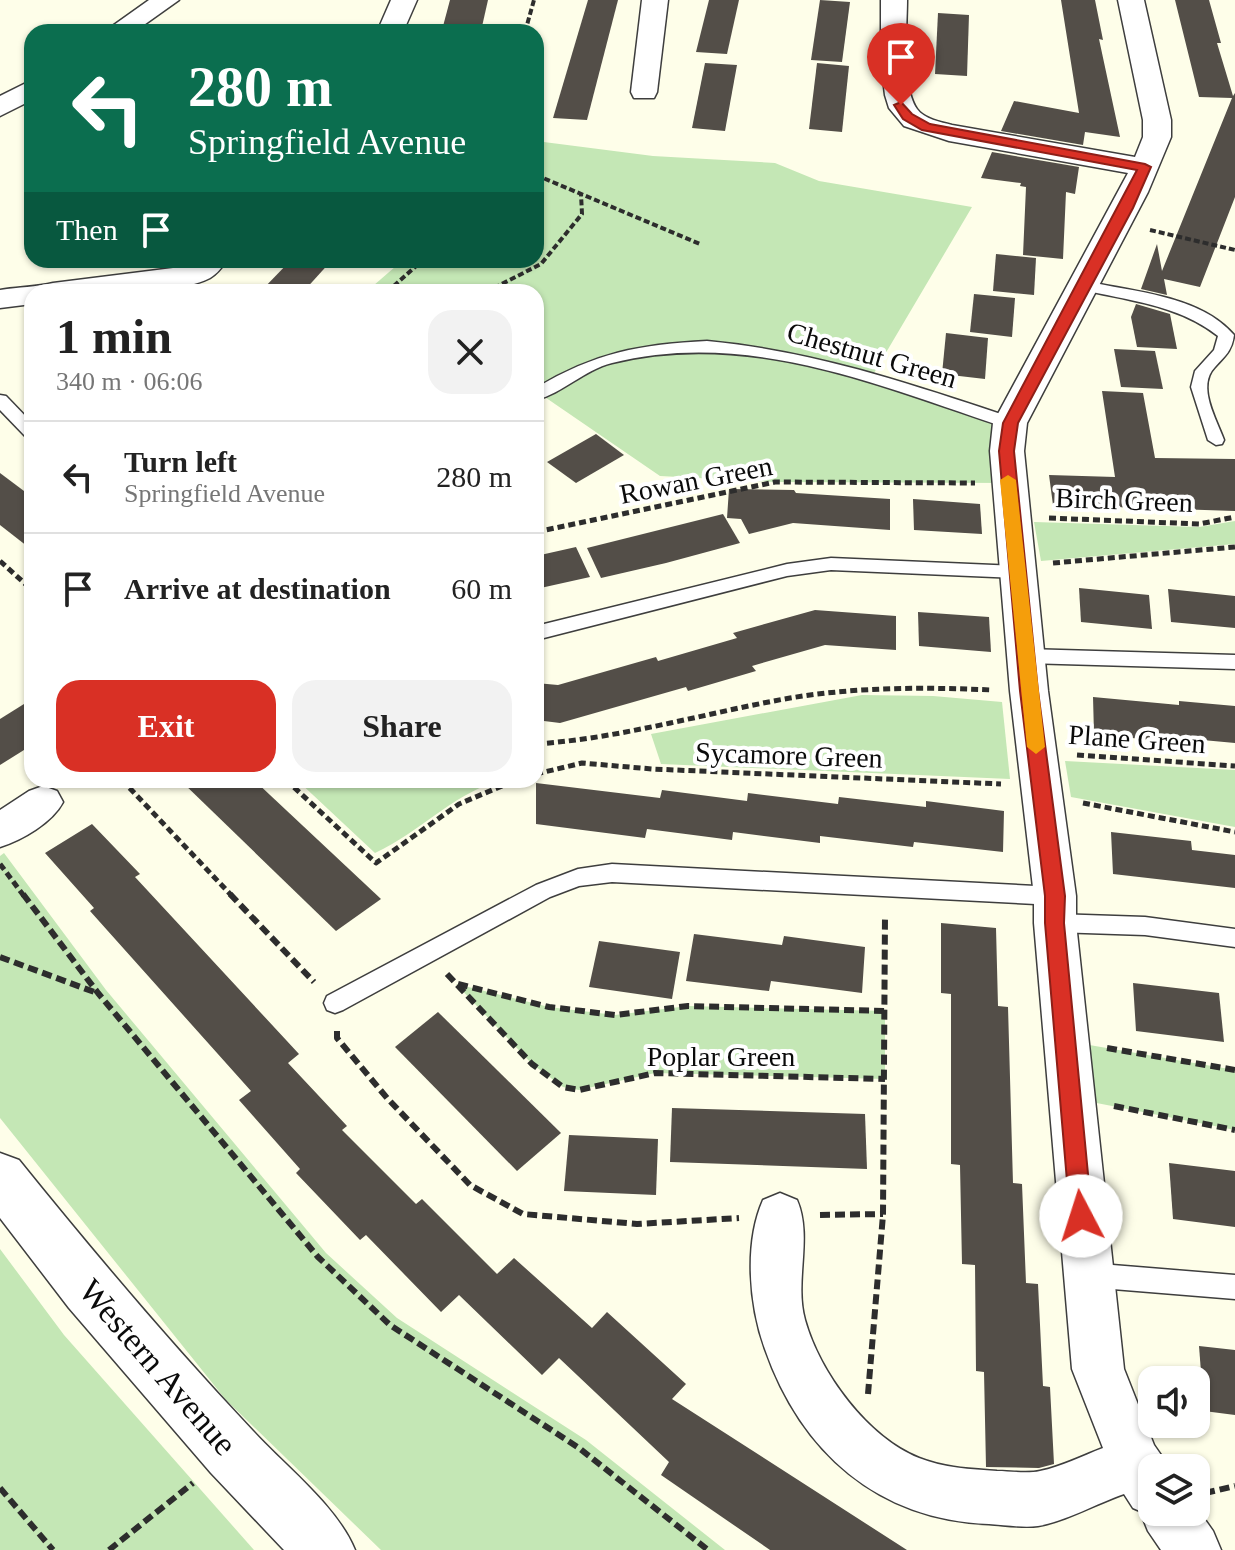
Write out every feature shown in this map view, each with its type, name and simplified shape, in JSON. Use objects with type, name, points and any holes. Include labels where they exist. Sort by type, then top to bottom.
[{"type":"street","points":[[129,24],[166,0]]},
{"type":"street","points":[[394,24],[404,0]]},
{"type":"street","points":[[644,92],[655,0]]},
{"type":"street","points":[[894,0],[896,85],[901,105],[908,116],[927,127],[949,133],[1145,167]]},
{"type":"street","points":[[1131,0],[1157,120],[1157,137],[1118,223],[1010,423],[1007,451],[1055,910],[1086,1275],[1098,1369],[1114,1417],[1138,1464]]},
{"type":"street","points":[[0,108],[24,93]]},
{"type":"street","points":[[119,284],[185,276],[204,268]]},
{"type":"street","points":[[0,299],[24,296]]},
{"type":"street","points":[[0,831],[43,802]]},
{"type":"street","name":"Western Avenue","points":[[0,1177],[88,1289],[232,1452],[325,1550]]},
{"type":"street","points":[[780,1216],[777,1264],[779,1318],[796,1365],[824,1411],[860,1452],[906,1481],[960,1496],[1038,1499],[1138,1477]]},
{"type":"street","points":[[1177,1526],[1194,1550]]},
{"type":"lane","points":[[1085,286],[1188,310],[1211,320],[1226,335],[1220,358],[1202,372],[1198,387],[1216,440]]},
{"type":"lane","name":"Chestnut Green","points":[[544,391],[605,359],[683,344],[716,346],[836,367],[1010,423]]},
{"type":"lane","points":[[0,400],[24,425]]},
{"type":"lane","points":[[544,631],[787,570],[831,564],[1017,567]]},
{"type":"lane","points":[[1028,673],[1235,662]]},
{"type":"lane","points":[[335,1003],[543,891],[578,878],[612,873],[885,887],[1127,923],[1191,929],[1235,938]]},
{"type":"lane","points":[[1086,1275],[1235,1287]]},
{"type":"path","points":[[527,24],[534,0]]},
{"type":"path","points":[[544,178],[700,244]]},
{"type":"path","points":[[544,260],[582,214],[581,194]]},
{"type":"path","points":[[1118,223],[1235,250]]},
{"type":"path","points":[[396,284],[414,268]]},
{"type":"path","points":[[502,284],[533,268]]},
{"type":"path","name":"Rowan Green","points":[[544,530],[775,482],[1010,500]]},
{"type":"path","name":"Birch Green","points":[[1010,500],[1199,524],[1235,517]]},
{"type":"path","name":"Birch Green","points":[[1017,567],[1235,547]]},
{"type":"path","points":[[0,561],[24,583]]},
{"type":"path","name":"Sycamore Green","points":[[544,744],[617,735],[787,698],[857,688],[1028,673]]},
{"type":"path","name":"Sycamore Green","points":[[544,772],[582,763],[652,769],[1040,779]]},
{"type":"path","name":"Plane Green","points":[[1040,779],[1235,766]]},
{"type":"path","points":[[1040,779],[1072,801],[1235,832]]},
{"type":"path","points":[[130,788],[335,1003],[337,1038],[387,1098],[470,1185],[523,1214],[637,1224],[883,1214]]},
{"type":"path","points":[[295,788],[376,863],[447,809],[488,788]]},
{"type":"path","points":[[0,864],[98,993],[318,1257],[390,1325],[579,1448],[708,1550]]},
{"type":"path","points":[[860,1452],[879,1322],[885,1079],[885,887]]},
{"type":"path","name":"Poplar Green","points":[[428,952],[532,1064],[563,1087],[579,1090],[655,1073],[885,1079]]},
{"type":"path","points":[[0,957],[98,993]]},
{"type":"path","name":"Poplar Green","points":[[456,984],[549,1007],[615,1015],[688,1006],[885,1011]]},
{"type":"path","points":[[1066,1041],[1235,1070]]},
{"type":"path","points":[[1071,1098],[1235,1130]]},
{"type":"path","points":[[109,1550],[232,1452]]},
{"type":"path","points":[[1210,1492],[1235,1486]]},
{"type":"path","points":[[0,1488],[53,1550]]},
{"type":"green space","points":[[544,142],[653,156],[775,163],[819,181],[972,207],[871,378],[1010,423],[1008,483],[775,482],[660,476],[544,396],[544,284],[375,284],[394,268],[544,268]]},
{"type":"green space","points":[[1235,521],[1235,544],[1041,561],[1034,522],[1199,527]]},
{"type":"green space","points":[[862,695],[933,696],[1002,702],[1010,779],[661,764],[651,734]]},
{"type":"green space","points":[[1065,761],[1235,770],[1235,827],[1071,797]]},
{"type":"green space","points":[[306,788],[480,788],[465,795],[375,853]]},
{"type":"green space","points":[[4,853],[106,990],[326,1253],[397,1318],[586,1440],[725,1550],[381,1550],[226,1400],[0,1118],[0,856]]},
{"type":"green space","points":[[456,984],[549,1007],[615,1015],[688,1006],[885,1011],[885,1079],[655,1073],[579,1090],[563,1087],[532,1064]]},
{"type":"green space","points":[[1066,1041],[1235,1070],[1235,1130],[1071,1098]]},
{"type":"green space","points":[[0,1249],[64,1335],[254,1550],[0,1550]]},
{"type":"building","points":[[450,0],[488,0],[483,24],[444,24]]},
{"type":"building","points":[[588,0],[618,0],[587,120],[553,118]]},
{"type":"building","points":[[709,0],[739,0],[727,54],[696,52]]},
{"type":"building","points":[[820,0],[850,2],[842,62],[811,60]]},
{"type":"building","points":[[1061,0],[1095,0],[1103,40],[1099,39],[1120,137],[1085,132],[1083,145],[1001,131],[1014,101],[1079,113]]},
{"type":"building","points":[[1175,0],[1209,0],[1221,43],[1217,43],[1233,96],[1235,93],[1235,197],[1200,287],[1164,279],[1167,295],[1141,289],[1157,244],[1162,271],[1232,98],[1199,97]]},
{"type":"building","points":[[938,13],[969,15],[967,76],[935,74]]},
{"type":"building","points":[[705,63],[737,65],[725,131],[692,128]]},
{"type":"building","points":[[817,63],[849,66],[842,132],[809,129]]},
{"type":"building","points":[[992,152],[1079,167],[1075,194],[1066,192],[1063,259],[1023,255],[1026,187],[1020,186],[1021,183],[981,178]]},
{"type":"building","points":[[996,254],[1036,258],[1034,295],[993,291]]},
{"type":"building","points":[[283,268],[325,268],[310,284],[268,284]]},
{"type":"building","points":[[974,294],[1015,298],[1012,337],[970,332]]},
{"type":"building","points":[[1136,304],[1170,314],[1177,349],[1137,347],[1131,317]]},
{"type":"building","points":[[946,333],[988,338],[985,379],[942,374]]},
{"type":"building","points":[[1114,349],[1155,351],[1163,389],[1121,387]]},
{"type":"building","points":[[1102,391],[1143,393],[1155,458],[1235,459],[1235,511],[1053,505],[1049,475],[1115,477]]},
{"type":"building","points":[[596,434],[624,455],[576,483],[547,462]]},
{"type":"building","points":[[0,473],[24,491],[24,544],[0,525]]},
{"type":"building","points":[[729,489],[794,490],[796,493],[890,499],[890,530],[793,523],[749,534],[741,519],[727,518]]},
{"type":"building","points":[[913,499],[980,504],[982,534],[914,530]]},
{"type":"building","points":[[723,514],[740,543],[666,563],[601,578],[587,548]]},
{"type":"building","points":[[576,547],[590,577],[544,587],[544,554]]},
{"type":"building","points":[[1079,588],[1149,595],[1152,629],[1081,622]]},
{"type":"building","points":[[1168,589],[1235,596],[1235,628],[1171,622]]},
{"type":"building","points":[[815,610],[896,616],[896,650],[825,645],[752,666],[756,671],[688,691],[686,687],[560,723],[544,721],[544,684],[558,685],[656,657],[658,661],[737,638],[733,633]]},
{"type":"building","points":[[918,612],[989,617],[991,652],[919,646]]},
{"type":"building","points":[[1093,697],[1179,705],[1179,701],[1235,706],[1235,743],[1170,737],[1170,742],[1094,734]]},
{"type":"building","points":[[24,704],[24,750],[0,765],[0,719]]},
{"type":"building","points":[[544,784],[660,798],[662,790],[747,801],[748,793],[838,804],[839,797],[926,807],[926,801],[1004,811],[1003,852],[914,842],[913,847],[820,836],[820,843],[733,832],[732,840],[647,829],[645,838],[536,824],[536,788],[544,788]]},
{"type":"building","points":[[188,788],[263,788],[381,899],[336,931]]},
{"type":"building","points":[[92,824],[140,874],[135,877],[299,1054],[288,1063],[347,1126],[342,1130],[416,1204],[422,1199],[497,1274],[514,1258],[592,1328],[607,1312],[686,1384],[672,1399],[907,1550],[770,1550],[661,1475],[669,1462],[559,1358],[542,1375],[459,1295],[441,1312],[366,1235],[360,1240],[296,1173],[300,1169],[239,1100],[251,1091],[90,911],[94,908],[45,853]]},
{"type":"building","points":[[1111,832],[1191,841],[1192,850],[1235,855],[1235,888],[1113,874]]},
{"type":"building","points":[[941,923],[996,928],[998,1006],[1008,1007],[1013,1183],[1022,1184],[1026,1283],[1038,1284],[1043,1386],[1050,1387],[1054,1464],[1039,1468],[986,1467],[984,1372],[976,1371],[975,1265],[962,1264],[960,1165],[951,1164],[951,994],[941,993]]},
{"type":"building","points":[[694,934],[782,945],[784,936],[865,947],[862,993],[771,981],[769,991],[686,981]]},
{"type":"building","points":[[599,941],[680,952],[672,999],[589,987]]},
{"type":"building","points":[[1133,983],[1219,993],[1224,1042],[1136,1031]]},
{"type":"building","points":[[438,1012],[561,1133],[517,1171],[395,1047]]},
{"type":"building","points":[[672,1108],[865,1114],[867,1169],[670,1162]]},
{"type":"building","points":[[569,1135],[658,1139],[656,1195],[564,1191]]},
{"type":"building","points":[[1169,1163],[1235,1171],[1235,1227],[1173,1219]]},
{"type":"building","points":[[1199,1346],[1235,1350],[1235,1415],[1210,1412],[1210,1366],[1201,1366]]},
{"type":"slow traffic","points":[[1008,480],[1036,747]]},
{"type":"route","points":[[901,105],[908,116],[927,127],[949,133],[1145,167],[1010,423],[1007,451],[1029,691],[1055,896],[1081,1216]]}]
